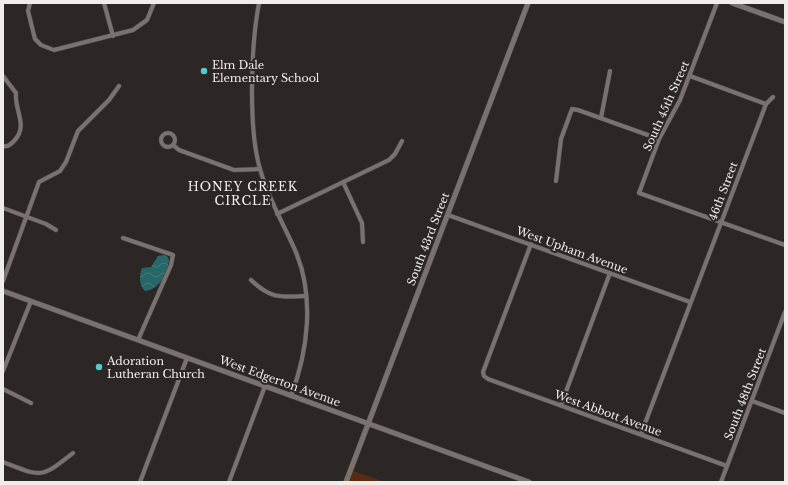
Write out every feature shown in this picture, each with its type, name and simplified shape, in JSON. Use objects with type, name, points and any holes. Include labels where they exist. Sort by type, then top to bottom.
[{"type":"street","points":[[30,3],[28,12],[35,39],[47,48],[54,50],[64,49],[133,30],[141,26],[147,20],[154,3]]},
{"type":"street","points":[[104,3],[113,36]]},
{"type":"street","points":[[259,3],[254,61],[253,102],[255,146],[260,169],[277,214],[296,252],[303,280],[305,296],[307,326],[304,354],[291,396]]},
{"type":"street","name":"South 43rd Street","points":[[346,482],[528,3]]},
{"type":"street","name":"South 45th Street","points":[[717,3],[690,76],[680,100],[659,139],[639,193],[720,223]]},
{"type":"street","points":[[732,3],[785,22]]},
{"type":"street","points":[[601,118],[610,71]]},
{"type":"street","points":[[3,76],[16,93],[15,100],[21,126],[16,139],[10,145],[3,146]]},
{"type":"street","points":[[690,76],[766,104],[773,97]]},
{"type":"street","points":[[3,280],[40,182],[60,171],[66,162],[78,131],[109,100],[120,86]]},
{"type":"street","name":"46th Street","points":[[641,434],[766,104]]},
{"type":"street","points":[[556,181],[561,139],[572,110],[601,118],[659,139]]},
{"type":"street","points":[[277,214],[389,160],[395,154],[402,142]]},
{"type":"street","points":[[173,145],[179,150],[234,170],[260,169]]},
{"type":"street","points":[[343,182],[362,223],[363,242]]},
{"type":"street","points":[[3,208],[56,230]]},
{"type":"street","name":"West Upham Avenue","points":[[448,215],[690,302]]},
{"type":"street","points":[[720,223],[785,245]]},
{"type":"street","points":[[123,238],[173,255],[171,265],[138,340]]},
{"type":"street","name":"West Abbott Avenue","points":[[531,244],[483,372],[484,376],[488,379],[727,466]]},
{"type":"street","points":[[561,405],[610,273]]},
{"type":"street","points":[[251,280],[263,291],[274,295],[305,296]]},
{"type":"street","name":"West Edgerton Avenue","points":[[3,291],[528,482]]},
{"type":"street","points":[[3,371],[31,301]]},
{"type":"street","name":"South 48th Street","points":[[721,482],[785,312]]},
{"type":"street","points":[[140,482],[187,358]]},
{"type":"street","points":[[229,482],[265,386]]},
{"type":"street","points":[[3,389],[31,403]]},
{"type":"street","points":[[752,401],[785,413]]},
{"type":"street","points":[[3,462],[39,474],[48,472],[73,453]]},
{"type":"shaded area","points":[[353,471],[385,482],[349,482]]},
{"type":"water","points":[[158,256],[167,256],[169,260],[165,275],[155,288],[145,291],[140,280],[142,268],[151,267]]},
{"type":"place","name":"Elm Dale Elementary School","points":[[204,71]]},
{"type":"place","name":"Adoration Lutheran Church","points":[[99,367]]},
{"type":"district","name":"HONEY CREEK CIRCLE","points":[[243,193]]}]
